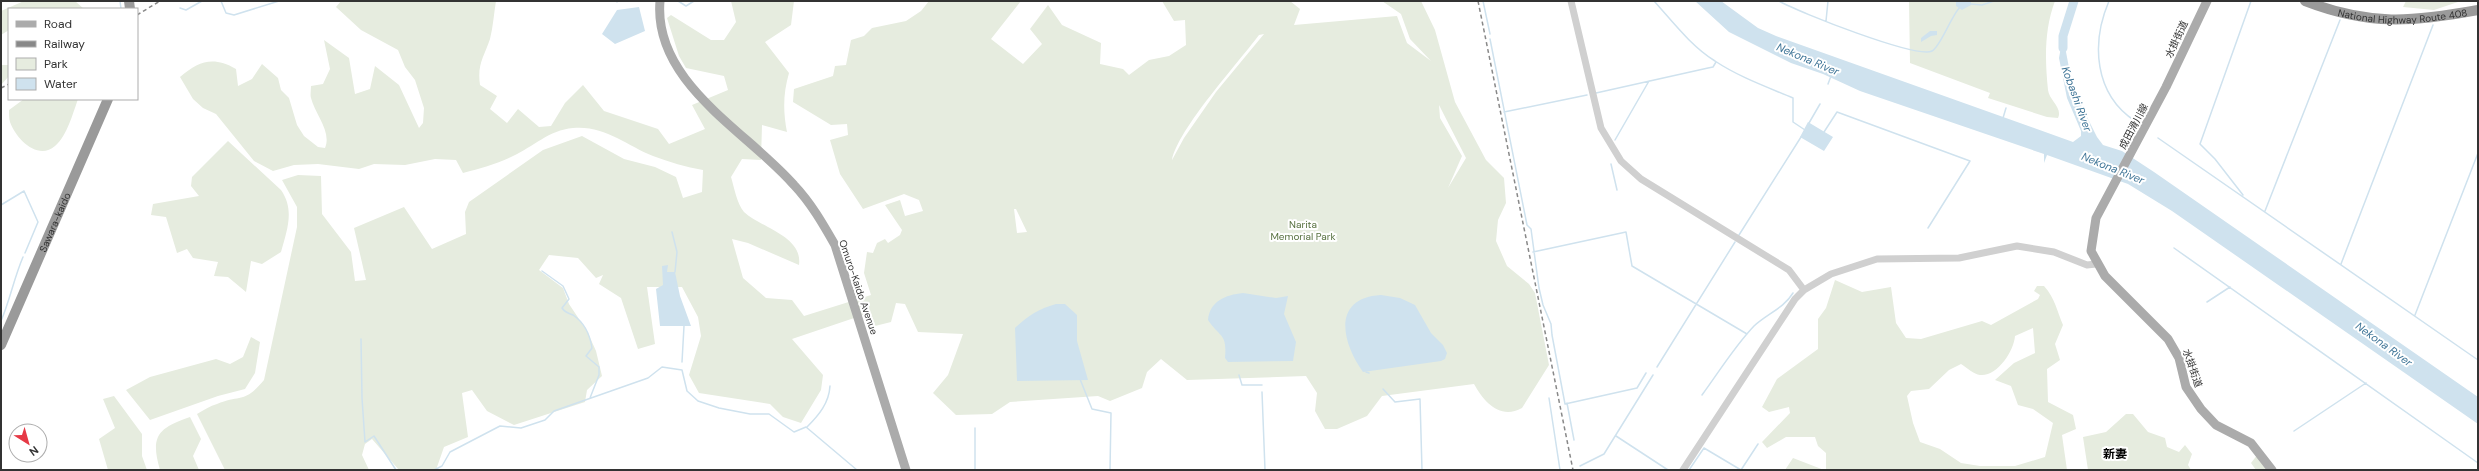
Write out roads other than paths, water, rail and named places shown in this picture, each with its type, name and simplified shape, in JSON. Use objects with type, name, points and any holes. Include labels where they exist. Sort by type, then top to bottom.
[{"type":"highway","name":"National Highway Route 408","points":[[2305,1],[2349,15],[2386,20],[2422,20],[2478,10]]},
{"type":"highway","name":"Sawara-kaido","points":[[1,345],[108,100]]},
{"type":"main road","name":"Omuro-Kaido Avenue","points":[[660,1],[660,18],[665,42],[672,60],[683,76],[707,103],[794,185],[816,213],[834,245],[906,470]]},
{"type":"main road","name":"水掛街道","points":[[2166,87],[2207,1]]},
{"type":"main road","name":"成田滑川線","points":[[2096,218],[2166,87]]},
{"type":"main road","name":"水掛街道","points":[[2096,218],[2091,246],[2096,264],[2105,276],[2168,339],[2179,358],[2186,387],[2201,410],[2216,425],[2251,443],[2272,470]]},
{"type":"street","points":[[1572,1],[1601,128],[1620,161],[1641,179],[1789,270],[1804,290]]},
{"type":"street","points":[[1683,470],[1790,306],[1804,290],[1831,274],[1865,261],[1896,258],[1959,258],[2013,247],[2054,252],[2087,265],[2096,264]]},
{"type":"water","name":"Nekona River","points":[[1695,1],[1721,1],[1758,28],[1776,36],[2073,142],[2081,136],[2081,131],[2067,98],[2059,58],[2063,36],[2073,89],[2097,137],[2103,145],[2122,151],[2154,172],[2478,397],[2478,424],[2172,211],[2128,184],[2047,155],[2044,163],[2044,154],[1860,91],[1823,74],[1791,63],[1729,32]]},
{"type":"water","points":[[1956,1],[1971,1],[1971,5],[1962,10],[1956,6]]},
{"type":"water","points":[[639,7],[645,31],[615,44],[602,34],[617,10]]},
{"type":"water","points":[[1930,31],[1937,31],[1937,35],[1931,36],[1921,42],[1921,38]]},
{"type":"water","points":[[1808,122],[1833,137],[1824,151],[1800,137]]},
{"type":"water","points":[[668,265],[667,272],[675,272],[680,296],[691,326],[660,326],[656,289],[663,285],[662,266]]},
{"type":"water","points":[[1243,293],[1276,298],[1288,296],[1284,314],[1296,342],[1293,361],[1228,362],[1225,358],[1224,340],[1208,320],[1209,313],[1215,304],[1225,297]]},
{"type":"water","points":[[1381,295],[1400,298],[1415,305],[1431,333],[1443,345],[1447,353],[1445,359],[1441,361],[1363,372],[1350,348],[1346,336],[1345,324],[1348,313],[1354,304],[1365,298]]},
{"type":"water","points":[[1056,304],[1065,304],[1077,315],[1077,341],[1088,380],[1017,381],[1015,328],[1034,313]]},
{"type":"waterway","points":[[120,1],[121,8]]},
{"type":"waterway","points":[[180,8],[186,10],[202,1]]},
{"type":"waterway","points":[[221,1],[226,13],[234,15],[279,1]]},
{"type":"waterway","points":[[678,1],[686,6],[694,1]]},
{"type":"waterway","points":[[1483,1],[1490,34]]},
{"type":"waterway","points":[[1654,1],[1683,33],[1706,55],[1743,77],[1793,98],[1793,122],[1805,130]]},
{"type":"waterway","points":[[1779,1],[1809,15],[1882,42],[1922,52],[1932,51],[1939,44],[1960,7]]},
{"type":"waterway","points":[[1826,21],[1828,1]]},
{"type":"waterway","points":[[1971,4],[1982,5],[1994,1]]},
{"type":"waterway","name":"Kobashi River","points":[[2063,48],[2063,36],[2074,1]]},
{"type":"waterway","points":[[2109,1],[2103,17],[2100,34],[2100,67],[2104,82],[2111,97],[2121,110],[2135,121]]},
{"type":"waterway","points":[[2243,195],[2215,159],[2200,144],[2251,1]]},
{"type":"waterway","points":[[2265,211],[2340,20]]},
{"type":"waterway","points":[[2341,264],[2433,25]]},
{"type":"waterway","points":[[1490,39],[1527,225],[1531,229],[1539,288],[1543,305],[1551,324],[1565,404],[1637,388],[1646,373]]},
{"type":"waterway","points":[[1596,93],[1713,67],[1716,62]]},
{"type":"waterway","name":"Nekona River","points":[[1828,84],[1831,76]]},
{"type":"waterway","points":[[1615,140],[1649,81]]},
{"type":"waterway","points":[[1504,112],[1587,95]]},
{"type":"waterway","points":[[1809,123],[1820,104]]},
{"type":"waterway","points":[[2003,118],[2006,108]]},
{"type":"waterway","points":[[1824,132],[1837,112],[1970,161],[1928,228]]},
{"type":"waterway","points":[[1739,235],[1801,137]]},
{"type":"waterway","points":[[2158,138],[2478,360]]},
{"type":"waterway","points":[[2415,315],[2478,153]]},
{"type":"waterway","points":[[1611,164],[1617,190]]},
{"type":"waterway","points":[[1,205],[24,191],[38,222],[25,253]]},
{"type":"waterway","points":[[672,232],[677,252],[675,272]]},
{"type":"waterway","points":[[1533,252],[1626,232],[1632,266],[1747,334]]},
{"type":"waterway","points":[[1657,367],[1735,242]]},
{"type":"waterway","points":[[2174,248],[2478,463]]},
{"type":"waterway","points":[[1,321],[23,257]]},
{"type":"waterway","points":[[542,271],[563,286],[569,299],[562,308],[564,311],[573,315],[581,322],[590,338],[592,348],[586,356],[599,367],[599,375],[590,398]]},
{"type":"waterway","points":[[2207,302],[2230,287]]},
{"type":"waterway","points":[[1702,395],[1733,351],[1754,326],[1785,303],[1793,293]]},
{"type":"waterway","points":[[682,362],[684,326]]},
{"type":"waterway","points":[[361,339],[362,398],[365,442],[374,436],[396,470]]},
{"type":"waterway","points":[[434,470],[442,466],[450,452],[500,426],[521,428],[545,420],[554,411],[648,378],[662,367],[682,370],[687,391],[698,401],[719,408],[750,414],[769,414],[794,432],[806,427],[857,470]]},
{"type":"waterway","points":[[1239,375],[1242,385],[1262,385]]},
{"type":"waterway","points":[[1580,466],[1604,454],[1653,375]]},
{"type":"waterway","points":[[1080,379],[1092,409],[1111,413],[1110,470]]},
{"type":"waterway","points":[[2294,431],[2366,383]]},
{"type":"waterway","points":[[807,427],[823,408],[828,398],[830,386]]},
{"type":"waterway","points":[[1383,389],[1395,402],[1420,399],[1422,470]]},
{"type":"waterway","points":[[1262,392],[1265,470]]},
{"type":"waterway","points":[[1549,398],[1560,470]]},
{"type":"waterway","points":[[1567,403],[1574,440]]},
{"type":"waterway","points":[[975,428],[975,470]]},
{"type":"waterway","points":[[1616,436],[1668,470]]},
{"type":"waterway","points":[[1741,470],[1758,444]]},
{"type":"waterway","points":[[1689,470],[1704,448],[1741,470]]},
{"type":"railway","points":[[138,14],[160,1]]},
{"type":"railway","points":[[1478,1],[1573,470]]},
{"type":"railway","points":[[1,88],[8,84]]},
{"type":"district","name":"新妻","points":[[2115,454]]},
{"type":"park label","name":"Narita Memorial Park","points":[[1303,230]]}]
